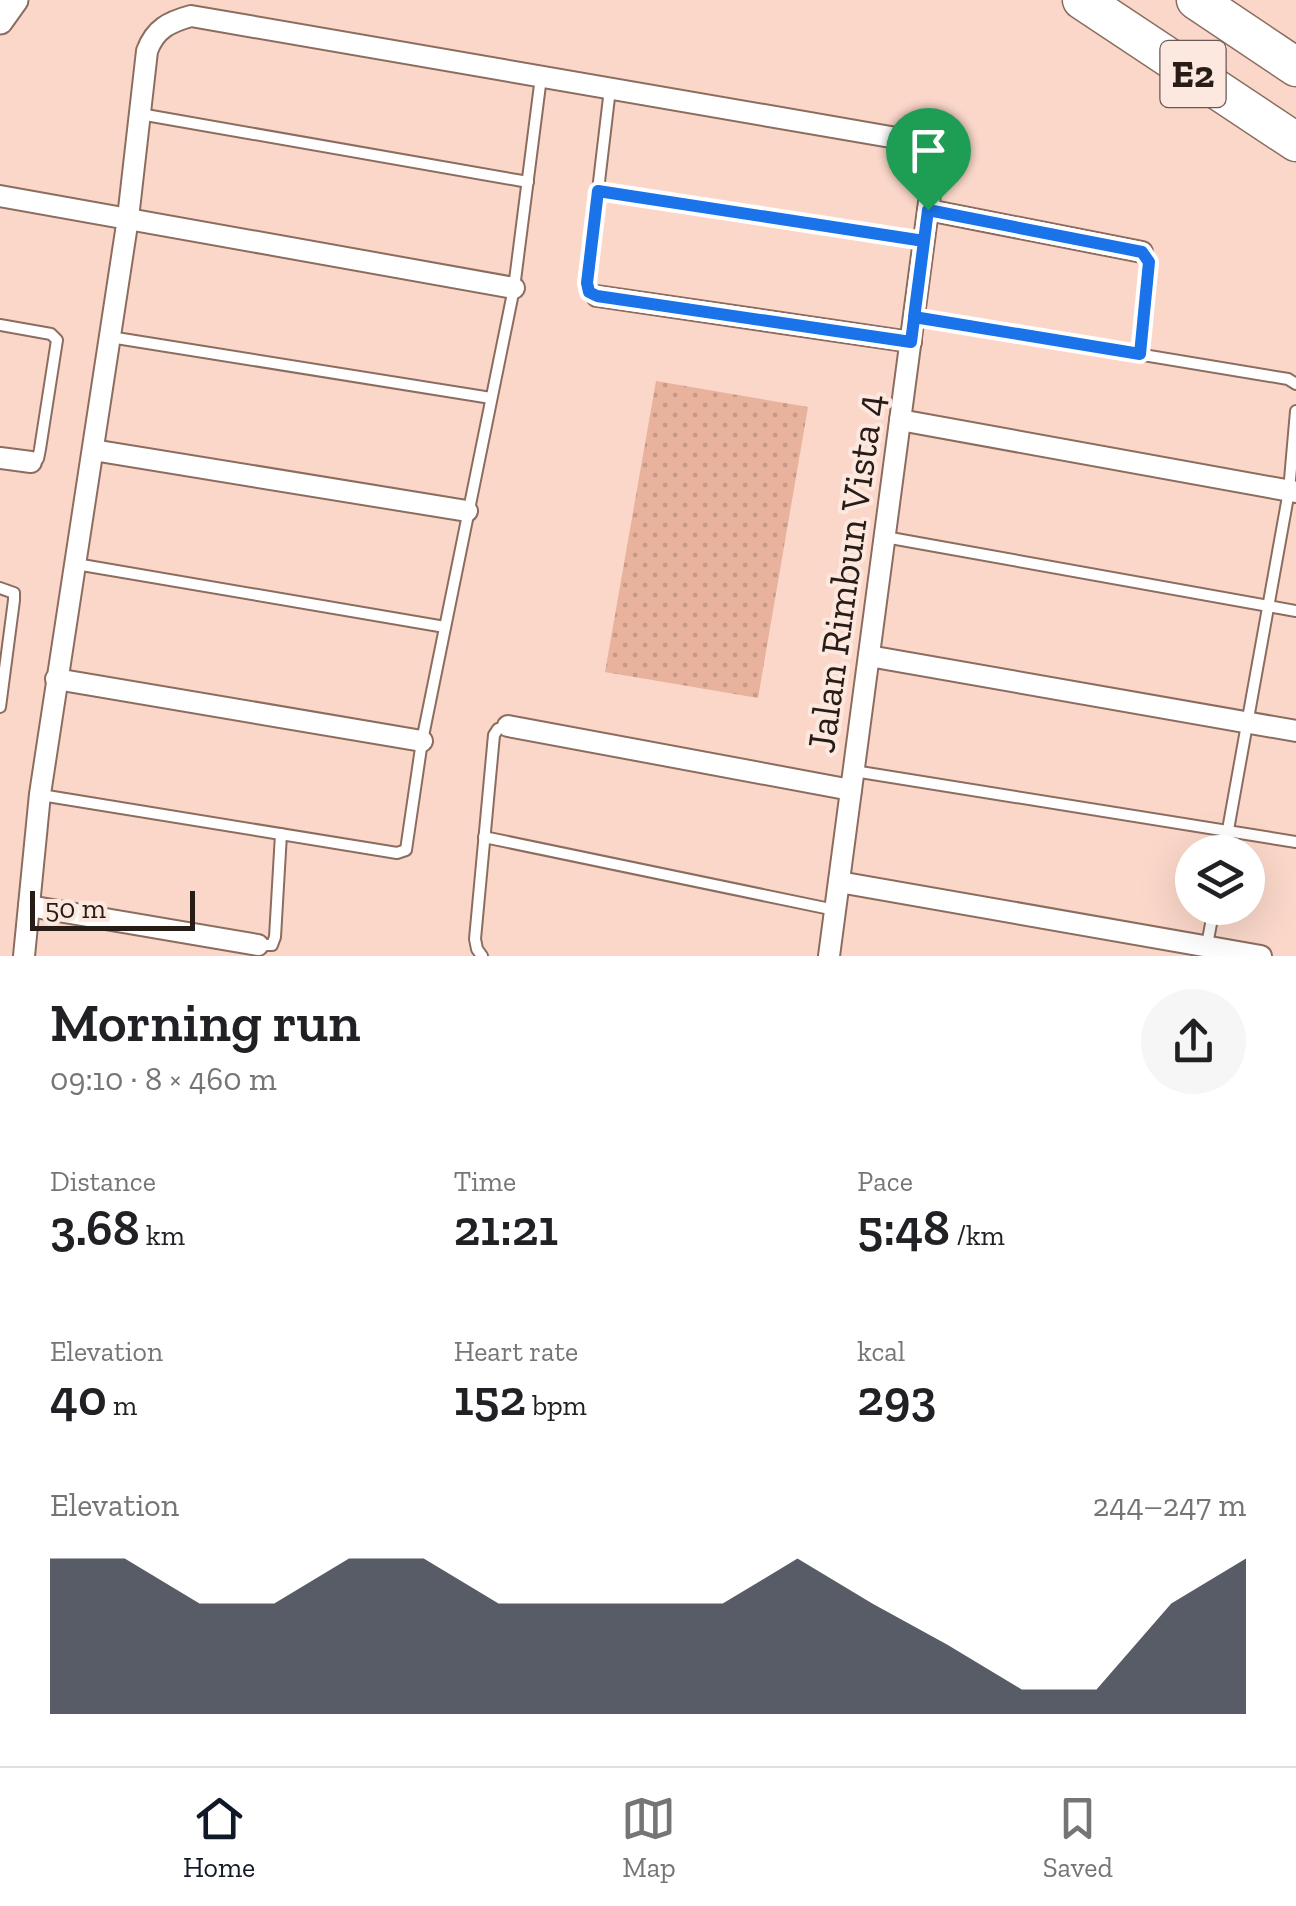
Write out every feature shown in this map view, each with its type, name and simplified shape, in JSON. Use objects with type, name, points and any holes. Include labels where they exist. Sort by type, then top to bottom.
[{"type":"highway","name":"E2","points":[[1196,0],[1296,68]]},
{"type":"highway","name":"E2","points":[[1085,2],[1296,142]]},
{"type":"street","points":[[0,21],[15,0]]},
{"type":"street","points":[[24,956],[40,794],[128,218],[146,50],[151,38],[160,28],[191,16],[610,88]]},
{"type":"street","name":"Jalan Rimbun Vista 4","points":[[610,88],[918,144],[928,156],[933,172],[829,956]]},
{"type":"street","points":[[0,196],[514,288]]},
{"type":"street","points":[[928,210],[1142,252]]},
{"type":"street","points":[[597,296],[911,342]]},
{"type":"street","points":[[900,420],[1292,492]]},
{"type":"street","points":[[93,450],[467,510]]},
{"type":"street","points":[[0,458],[31,462]]},
{"type":"street","points":[[869,656],[1296,731]]},
{"type":"street","points":[[56,679],[422,741]]},
{"type":"street","points":[[508,726],[852,780]]},
{"type":"street","points":[[839,882],[1206,951],[1261,956]]},
{"type":"street","points":[[30,906],[258,945]]},
{"type":"lane","points":[[40,794],[398,853],[406,850],[422,741],[514,288],[541,76]]},
{"type":"lane","points":[[597,296],[589,292],[587,283],[610,88]]},
{"type":"lane","points":[[140,114],[528,182]]},
{"type":"lane","points":[[598,191],[924,241]]},
{"type":"lane","points":[[1140,354],[1149,262],[1142,252]]},
{"type":"lane","points":[[914,317],[1288,379],[1296,384]]},
{"type":"lane","points":[[0,325],[51,334],[57,340],[40,449],[38,458],[31,462]]},
{"type":"lane","points":[[110,337],[491,398]]},
{"type":"lane","points":[[1227,835],[1292,492],[1296,411]]},
{"type":"lane","points":[[885,537],[1296,611]]},
{"type":"lane","points":[[74,564],[444,627]]},
{"type":"lane","points":[[0,588],[14,592],[14,600],[0,707]]},
{"type":"lane","points":[[482,956],[475,939],[494,736],[498,729],[508,726]]},
{"type":"lane","points":[[852,780],[1296,842]]},
{"type":"lane","points":[[258,945],[272,944],[276,937],[281,834]]},
{"type":"lane","points":[[484,837],[835,910]]},
{"type":"lane","points":[[1206,951],[1211,925]]},
{"type":"shaded area","points":[[656,381],[808,407],[758,698],[605,672]]},
{"type":"route","points":[[928,210],[924,241],[911,342],[589,292],[598,191],[924,241],[914,317],[1140,354],[1147,255],[928,210]]}]
